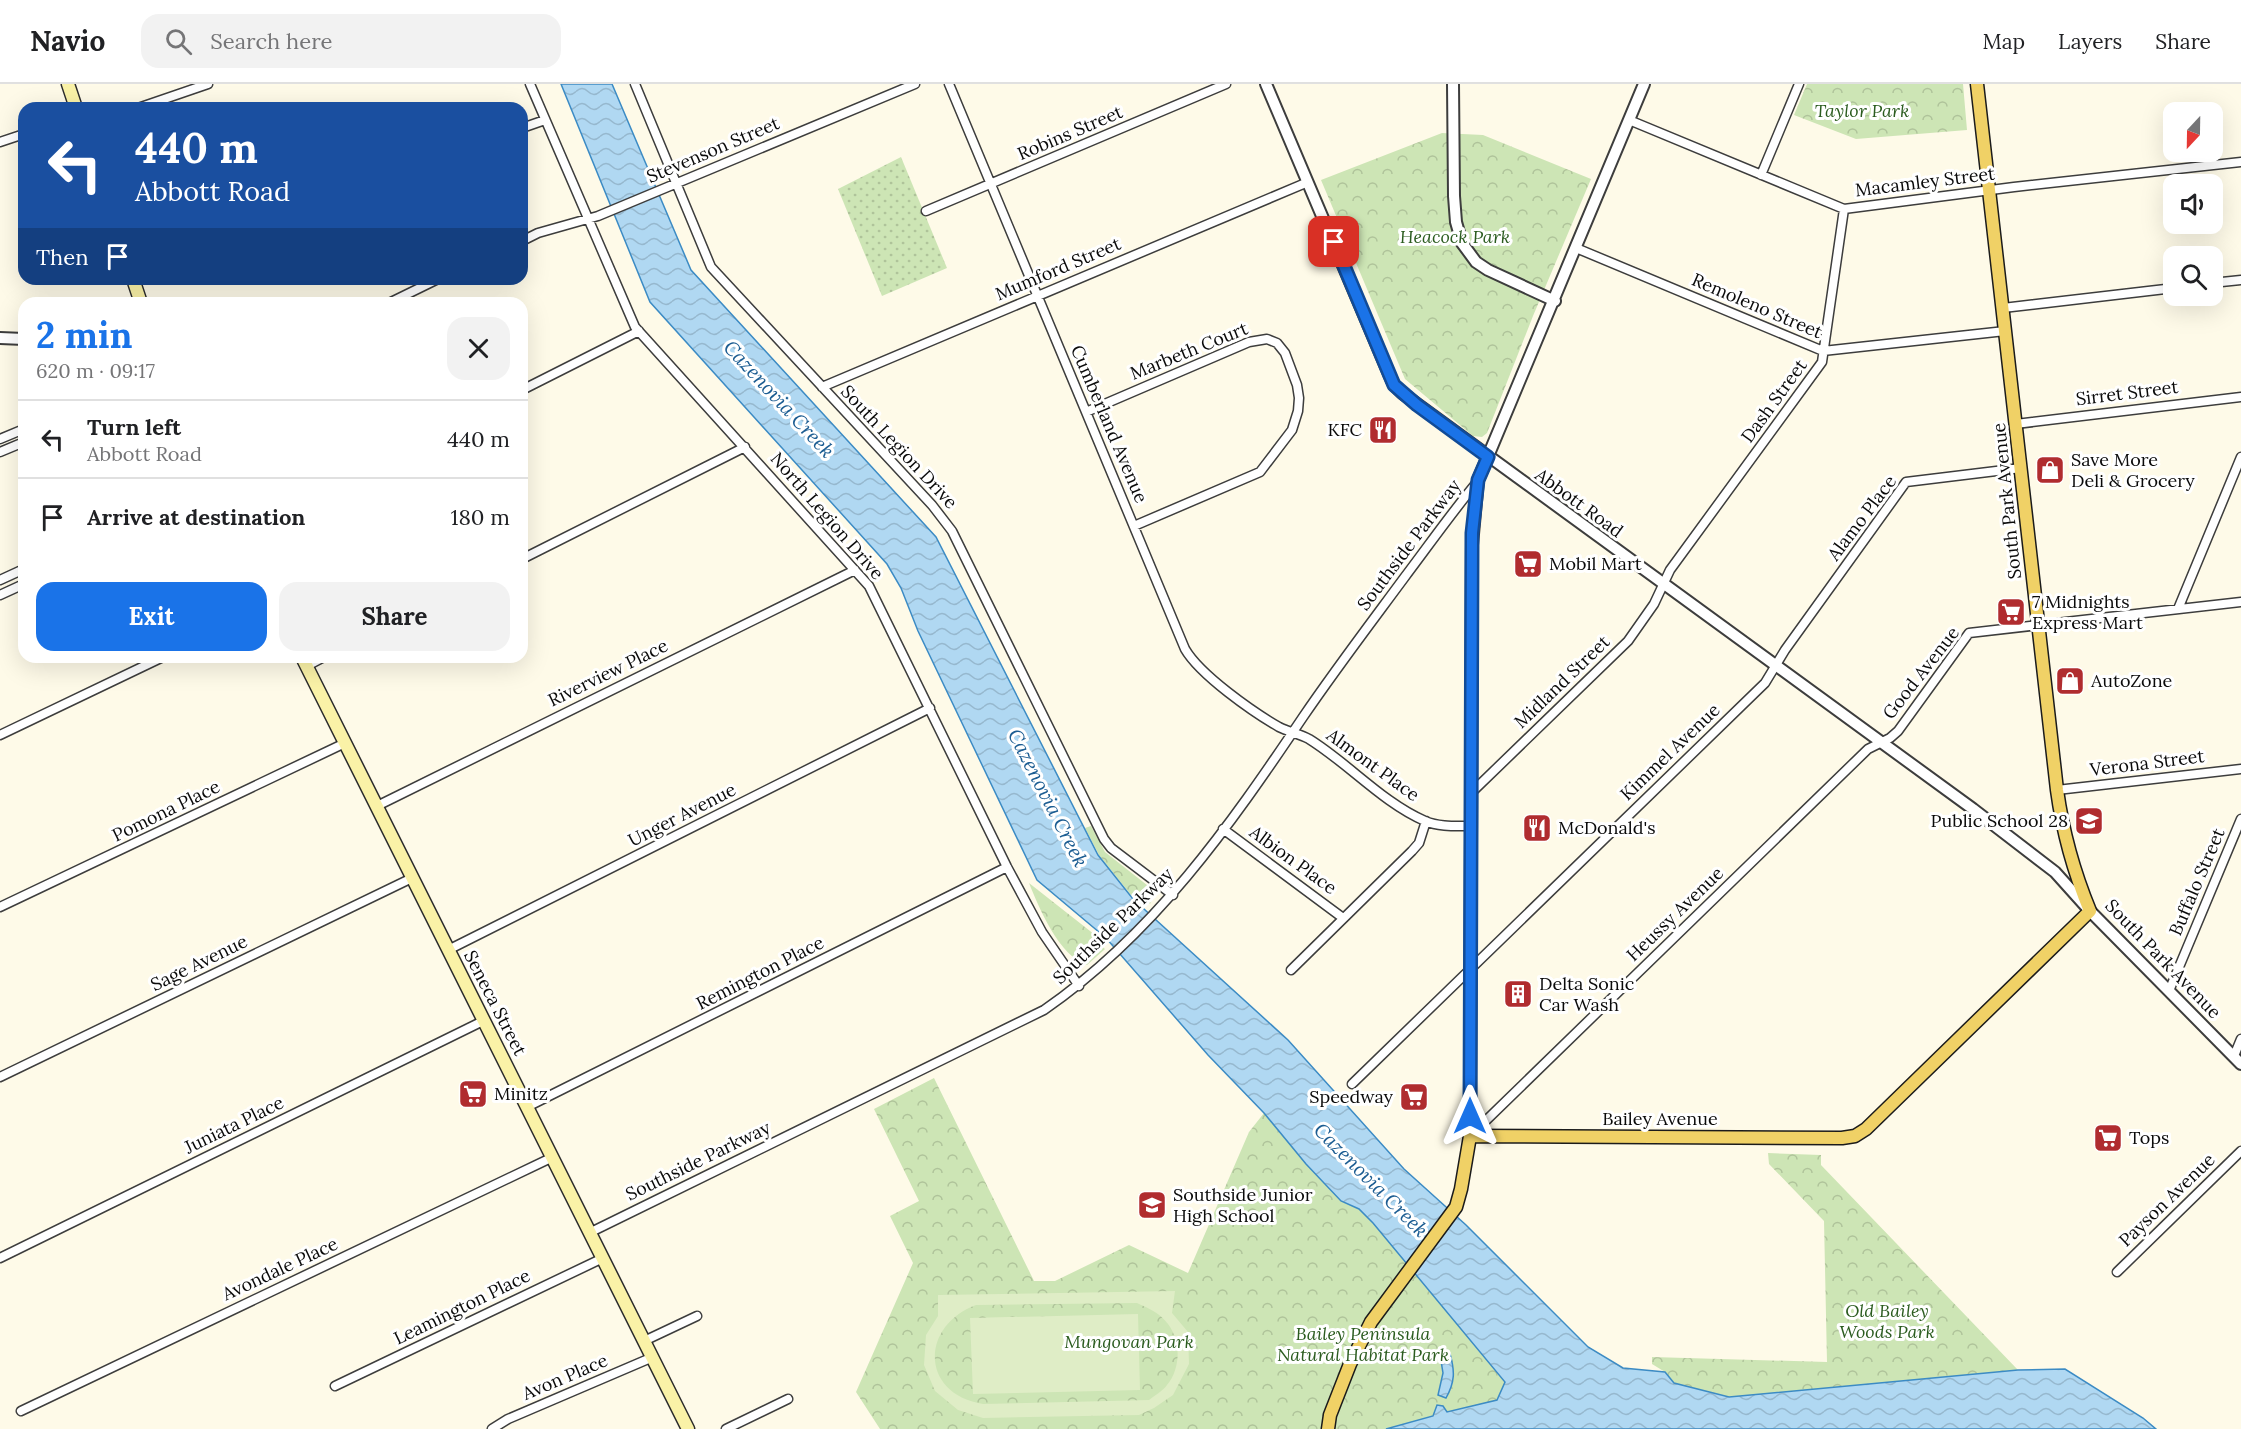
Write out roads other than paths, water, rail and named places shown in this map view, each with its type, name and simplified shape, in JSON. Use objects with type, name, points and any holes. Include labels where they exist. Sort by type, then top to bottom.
[{"type":"main road","points":[[68,84],[74,102]]},
{"type":"main road","name":"South Park Avenue","points":[[1977,84],[2057,790],[2067,848],[2090,911]]},
{"type":"main road","name":"Seneca Street","points":[[305,663],[688,1429]]},
{"type":"main road","name":"Bailey Avenue","points":[[1470,1136],[1842,1138],[1855,1136],[1866,1129],[2090,911]]},
{"type":"main road","points":[[1328,1429],[1330,1415],[1350,1364],[1371,1322],[1456,1207],[1470,1136]]},
{"type":"street","points":[[156,102],[208,84]]},
{"type":"street","name":"North Legion Drive","points":[[530,84],[635,327],[869,586],[1007,867],[1042,932],[1079,986]]},
{"type":"street","name":"South Legion Drive","points":[[635,84],[673,185],[711,267],[945,520],[1104,839],[1111,848],[1173,895]]},
{"type":"street","name":"Stevenson Street","points":[[528,238],[538,233],[588,220],[915,84]]},
{"type":"street","name":"Cumberland Avenue","points":[[949,84],[1185,649],[1199,668],[1234,696],[1293,733]]},
{"type":"street","name":"Robins Street","points":[[927,212],[1226,84]]},
{"type":"street","name":"Abbott Road","points":[[1266,84],[1394,385],[1417,405],[2055,872],[2090,911]]},
{"type":"street","points":[[1453,84],[1454,196],[1456,222],[1462,243],[1476,262],[1488,270],[1554,301]]},
{"type":"street","points":[[1470,1136],[1472,544],[1478,480],[1644,84]]},
{"type":"street","points":[[1761,174],[1798,84]]},
{"type":"street","points":[[528,126],[545,120]]},
{"type":"street","name":"Macamley Street","points":[[1629,120],[1844,209],[1988,190],[2241,162]]},
{"type":"street","points":[[0,142],[18,136]]},
{"type":"street","name":"Mumford Street","points":[[822,387],[1308,182]]},
{"type":"street","name":"Dash Street","points":[[1663,585],[1670,570],[1822,362],[1844,209]]},
{"type":"street","name":"Remoleno Street","points":[[1576,248],[1823,351],[2005,331]]},
{"type":"street","points":[[2223,282],[2241,280]]},
{"type":"street","points":[[401,297],[426,285]]},
{"type":"street","points":[[2002,308],[2163,289]]},
{"type":"street","points":[[528,387],[639,331]]},
{"type":"street","points":[[0,338],[18,339]]},
{"type":"street","name":"Marbeth Court","points":[[1086,412],[1249,342],[1267,339],[1277,343],[1285,353],[1297,385],[1298,411],[1292,430],[1260,472],[1134,526]]},
{"type":"street","name":"Sirret Street","points":[[2016,424],[2241,397]]},
{"type":"street","points":[[0,439],[18,432]]},
{"type":"street","points":[[0,452],[18,444]]},
{"type":"street","points":[[528,556],[745,447]]},
{"type":"street","points":[[2178,609],[2241,457]]},
{"type":"street","name":"Alamo Place","points":[[1776,667],[1785,650],[1906,482],[2021,468]]},
{"type":"street","name":"Southside Parkway","points":[[589,1233],[1044,1011],[1079,986],[1158,911],[1200,862],[1371,622],[1478,480]]},
{"type":"street","name":"Riverview Place","points":[[377,806],[855,570]]},
{"type":"street","points":[[0,580],[18,572]]},
{"type":"street","name":"Midland Street","points":[[1470,794],[1628,641],[1654,604],[1663,585]]},
{"type":"street","points":[[0,595],[18,587]]},
{"type":"street","name":"Good Avenue","points":[[1880,742],[1890,738],[1898,731],[1969,633],[2241,602]]},
{"type":"street","points":[[0,735],[150,663]]},
{"type":"street","name":"Kimmel Avenue","points":[[1352,1084],[1766,683],[1776,667]]},
{"type":"street","name":"Unger Avenue","points":[[448,950],[930,708]]},
{"type":"street","name":"Almont Place","points":[[1293,733],[1308,739],[1402,808],[1426,821],[1438,825],[1470,826]]},
{"type":"street","name":"Heussy Avenue","points":[[1470,1136],[1868,749],[1880,742]]},
{"type":"street","name":"Pomona Place","points":[[0,907],[345,743]]},
{"type":"street","name":"Verona Street","points":[[2057,790],[2241,769]]},
{"type":"street","name":"Buffalo Street","points":[[2169,991],[2241,819]]},
{"type":"street","points":[[1291,970],[1419,843],[1426,821]]},
{"type":"street","name":"Albion Place","points":[[1223,830],[1343,918]]},
{"type":"street","name":"Remington Place","points":[[527,1107],[1007,867]]},
{"type":"street","name":"Sage Avenue","points":[[0,1077],[412,878]]},
{"type":"street","name":"South Park Avenue","points":[[2090,911],[2237,1060]]},
{"type":"street","name":"Juniata Place","points":[[0,1258],[483,1021]]},
{"type":"street","points":[[2237,1060],[2241,1039]]},
{"type":"street","name":"Payson Avenue","points":[[2116,1272],[2241,1151]]},
{"type":"street","name":"Avondale Place","points":[[21,1411],[553,1157]]},
{"type":"street","name":"Leamington Place","points":[[335,1386],[603,1258]]},
{"type":"street","points":[[644,1341],[697,1316]]},
{"type":"street","name":"Avon Place","points":[[492,1429],[508,1419],[652,1357]]},
{"type":"street","points":[[726,1429],[788,1399]]},
{"type":"water","name":"Cazenovia Creek","points":[[561,84],[612,84],[691,270],[936,537],[1098,855],[1133,899],[1288,1040],[1404,1169],[1466,1225],[1588,1347],[1623,1368],[1665,1372],[1674,1383],[1729,1397],[2018,1370],[2065,1369],[2143,1418],[2156,1429],[1386,1429],[1433,1416],[1437,1405],[1443,1406],[1447,1412],[1497,1400],[1505,1382],[1373,1223],[1359,1209],[1341,1201],[1306,1164],[1264,1113],[1208,1055],[1106,938],[1037,880],[918,631],[901,588],[887,564],[650,302]]},
{"type":"water","points":[[1442,1351],[1450,1354],[1453,1366],[1453,1382],[1446,1398],[1438,1395],[1443,1373],[1440,1355]]},
{"type":"place","name":"KFC","points":[[1383,430]]},
{"type":"place","name":"Save More Deli & Grocery","points":[[2050,470]]},
{"type":"place","name":"Mobil Mart","points":[[1528,564]]},
{"type":"place","name":"7 Midnights Express Mart","points":[[2011,612]]},
{"type":"place","name":"AutoZone","points":[[2070,681]]},
{"type":"place","name":"Public School 28","points":[[2089,821]]},
{"type":"place","name":"McDonald's","points":[[1537,828]]},
{"type":"place","name":"Delta Sonic Car Wash","points":[[1518,994]]},
{"type":"place","name":"Minitz","points":[[473,1094]]},
{"type":"place","name":"Speedway","points":[[1414,1097]]},
{"type":"place","name":"Tops","points":[[2108,1138]]},
{"type":"place","name":"Southside Junior High School","points":[[1152,1205]]},
{"type":"park label","name":"Taylor Park","points":[[1862,111]]},
{"type":"park label","name":"Heacock Park","points":[[1455,237]]},
{"type":"park label","name":"Old Bailey Woods Park","points":[[1887,1321]]},
{"type":"park label","name":"Mungovan Park","points":[[1129,1342]]},
{"type":"park label","name":"Bailey Peninsula Natural Habitat Park","points":[[1363,1344]]}]
